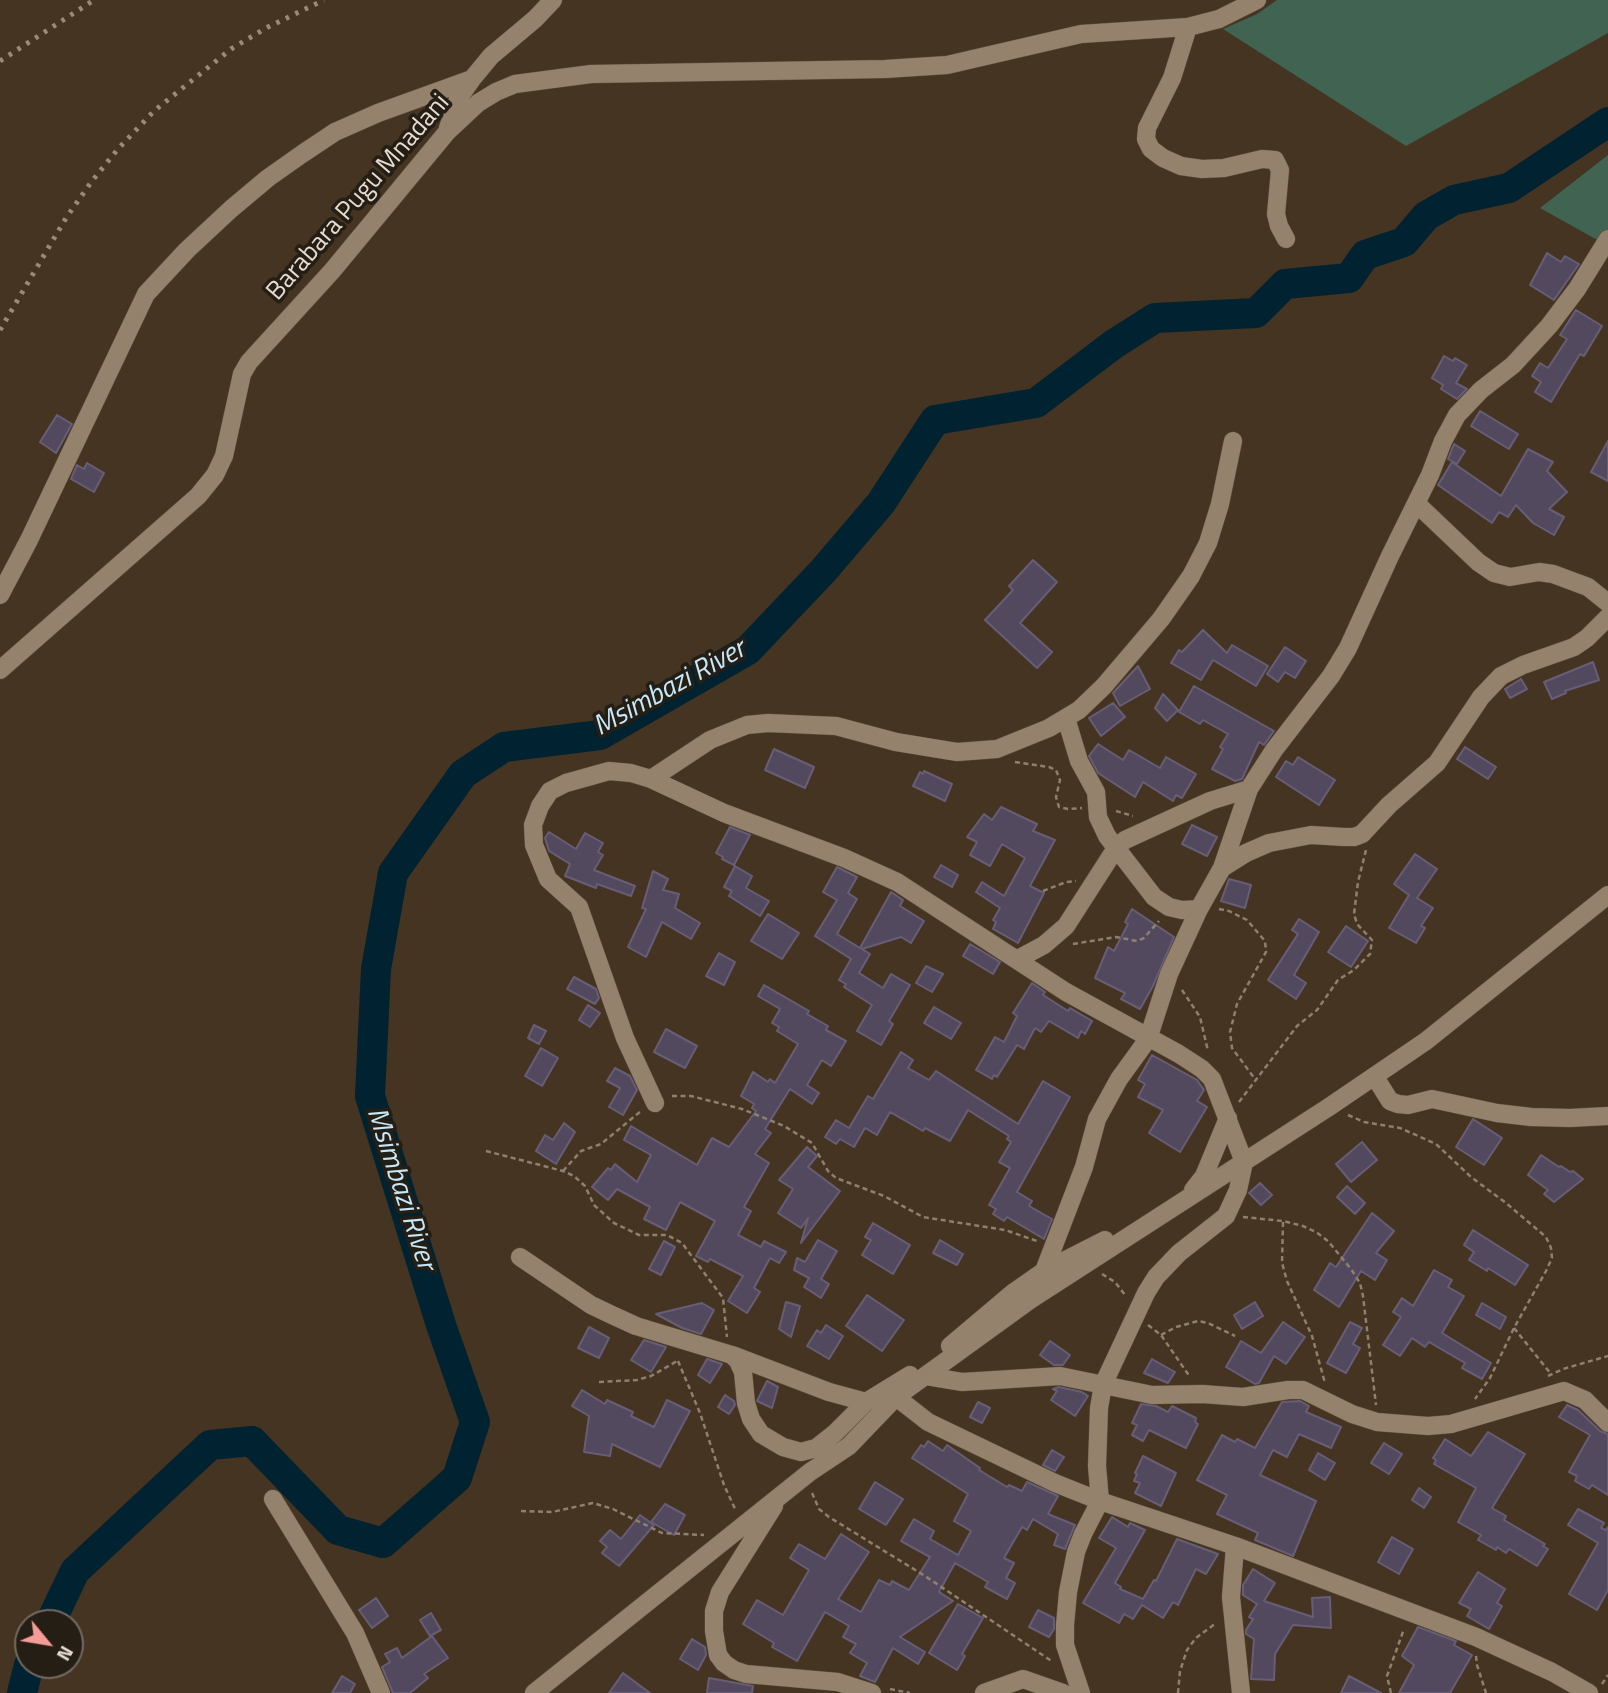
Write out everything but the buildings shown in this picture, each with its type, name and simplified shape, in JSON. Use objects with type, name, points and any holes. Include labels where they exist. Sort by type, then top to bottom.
[{"type":"street","points":[[447,132],[458,99],[472,79],[492,56],[553,0]]},
{"type":"street","name":"Barabara Pugu Mnadani","points":[[0,670],[198,496],[215,475],[224,456],[242,374],[248,362],[332,271],[412,171],[447,132],[478,103],[496,92],[515,84],[591,74],[927,67],[969,61],[1081,34],[1188,27],[1219,19],[1257,0]]},
{"type":"street","points":[[1188,27],[1172,78],[1147,128],[1146,139],[1151,149],[1181,166],[1224,168],[1262,159],[1275,160],[1280,170],[1276,214],[1286,239]]},
{"type":"street","points":[[0,595],[146,294],[187,250],[231,209],[302,153],[335,132],[472,79]]},
{"type":"street","points":[[1044,1271],[1084,1167],[1097,1119],[1119,1079],[1148,1039],[1169,974],[1199,909],[1222,868],[1249,789],[1274,750],[1331,676],[1348,648],[1457,415],[1481,390],[1513,365],[1549,326],[1603,258],[1608,239]]},
{"type":"street","points":[[652,779],[692,751],[730,731],[768,723],[836,726],[896,742],[957,752],[997,749],[1049,728],[1079,710],[1137,649],[1191,576],[1208,543],[1220,504],[1233,441]]},
{"type":"street","points":[[1417,504],[1494,573],[1510,577],[1539,572],[1553,574],[1588,587],[1608,603]]},
{"type":"street","points":[[1222,868],[1269,843],[1311,835],[1354,837],[1362,834],[1437,763],[1481,697],[1501,676],[1523,665],[1574,648],[1608,617]]},
{"type":"street","points":[[1066,718],[1079,761],[1096,792],[1101,826],[1116,848],[1154,897],[1169,907],[1182,910],[1199,909]]},
{"type":"street","points":[[655,1103],[625,1038],[579,907],[548,879],[534,845],[533,825],[540,806],[550,791],[565,783],[609,771],[652,779],[724,813],[844,858],[897,882],[1078,999],[1191,1062],[1212,1079],[1244,1162],[1238,1190],[1226,1216],[1156,1276],[1103,1385],[1099,1408],[1097,1466],[1100,1501],[1083,1534],[1068,1592],[1065,1645],[1081,1693]]},
{"type":"street","points":[[1018,960],[1044,945],[1066,926],[1116,848],[1133,835],[1219,798],[1249,789]]},
{"type":"street","points":[[534,1693],[810,1472],[849,1446],[896,1397],[1030,1300],[1375,1077],[1426,1041],[1608,895]]},
{"type":"street","points":[[1375,1077],[1390,1101],[1398,1104],[1408,1105],[1432,1100],[1531,1117],[1608,1116]]},
{"type":"street","points":[[732,1355],[743,1371],[746,1403],[751,1419],[761,1434],[783,1447],[802,1452],[816,1448],[866,1402],[939,1355],[1014,1292],[1044,1271],[1143,1221],[1192,1191],[1204,1176],[1228,1118]]},
{"type":"street","points":[[520,1257],[591,1305],[636,1326],[732,1355],[829,1392],[866,1402]]},
{"type":"street","points":[[926,1376],[962,1382],[1060,1376],[1152,1395],[1243,1397],[1303,1390],[1352,1414],[1377,1422],[1428,1426],[1451,1424],[1564,1391],[1585,1400],[1608,1423]]},
{"type":"street","points":[[896,1397],[928,1422],[1055,1483],[1100,1501],[1235,1546],[1476,1637],[1552,1672],[1589,1693]]},
{"type":"street","points":[[782,1495],[720,1592],[714,1611],[718,1655],[734,1670],[746,1674],[838,1682],[872,1693]]},
{"type":"street","points":[[273,1499],[355,1633],[381,1693]]},
{"type":"street","points":[[1235,1546],[1232,1567],[1233,1614],[1241,1693]]},
{"type":"street","points":[[984,1693],[1023,1679],[1063,1693]]},
{"type":"path","points":[[997,749],[1019,764],[1056,770],[1060,780],[1056,797],[1059,807],[1098,808],[1122,813],[1156,826]]},
{"type":"path","points":[[1228,1118],[1297,1026],[1317,1010],[1338,980],[1370,954],[1372,940],[1357,924],[1354,914],[1358,882],[1375,820]]},
{"type":"path","points":[[1043,891],[1074,881],[1092,886]]},
{"type":"path","points":[[1071,944],[1116,937],[1137,941],[1150,932],[1169,907]]},
{"type":"path","points":[[1199,909],[1217,908],[1247,920],[1265,942],[1266,952],[1237,1004],[1230,1032],[1232,1048],[1255,1079]]},
{"type":"path","points":[[1169,974],[1200,1017],[1212,1079]]},
{"type":"path","points":[[563,1171],[582,1151],[601,1144],[638,1113],[677,1095],[742,1109],[784,1126],[812,1143],[828,1171],[836,1178],[884,1196],[923,1217],[1020,1233],[1053,1248]]},
{"type":"path","points":[[1329,1107],[1364,1122],[1418,1134],[1436,1144],[1471,1177],[1546,1237],[1552,1258],[1490,1378],[1475,1401]]},
{"type":"path","points":[[486,1151],[574,1176],[585,1186],[594,1205],[614,1223],[639,1235],[673,1237],[690,1251],[723,1298],[727,1337],[732,1355]]},
{"type":"path","points":[[1226,1216],[1283,1221],[1303,1226],[1328,1241],[1360,1283],[1373,1363],[1377,1422]]},
{"type":"path","points":[[1283,1221],[1282,1263],[1312,1336],[1331,1403]]},
{"type":"path","points":[[1088,1263],[1115,1282],[1136,1315],[1161,1335],[1202,1394]]},
{"type":"path","points":[[1161,1335],[1176,1327],[1198,1321],[1235,1336]]},
{"type":"path","points":[[1514,1328],[1551,1374]]},
{"type":"path","points":[[599,1382],[637,1380],[651,1376],[678,1361],[737,1514],[752,1518]]},
{"type":"path","points":[[810,1472],[813,1499],[819,1509],[829,1517],[925,1576],[1059,1667]]},
{"type":"path","points":[[521,1511],[552,1512],[593,1503],[613,1509],[662,1533],[707,1536]]},
{"type":"path","points":[[1391,1693],[1387,1675],[1410,1613]]},
{"type":"path","points":[[1178,1693],[1180,1671],[1187,1650],[1206,1630],[1233,1614]]},
{"type":"path","points":[[1476,1637],[1477,1665],[1486,1693]]},
{"type":"green space","points":[[1277,0],[1608,0],[1608,33],[1406,146],[1223,29],[1257,14]]},
{"type":"green space","points":[[1608,155],[1608,246],[1540,208]]},
{"type":"waterway","name":"Msimbazi River","points":[[57,1609],[75,1571],[210,1445],[252,1441],[338,1530],[383,1543],[457,1478],[475,1422],[441,1325],[370,1096],[376,969],[393,873],[463,774],[504,747],[600,735],[748,650],[823,571],[881,503],[935,420],[1036,403],[1114,344],[1155,318],[1256,313],[1285,284],[1349,278],[1365,255],[1404,242],[1426,216],[1454,200],[1509,188],[1608,122]]},
{"type":"waterway","name":"Msimbazi River","points":[[22,1693],[26,1679]]},
{"type":"railway","points":[[0,61],[94,0]]},
{"type":"railway","points":[[0,330],[66,218],[92,181],[154,111],[231,49],[266,28],[324,0]]}]
